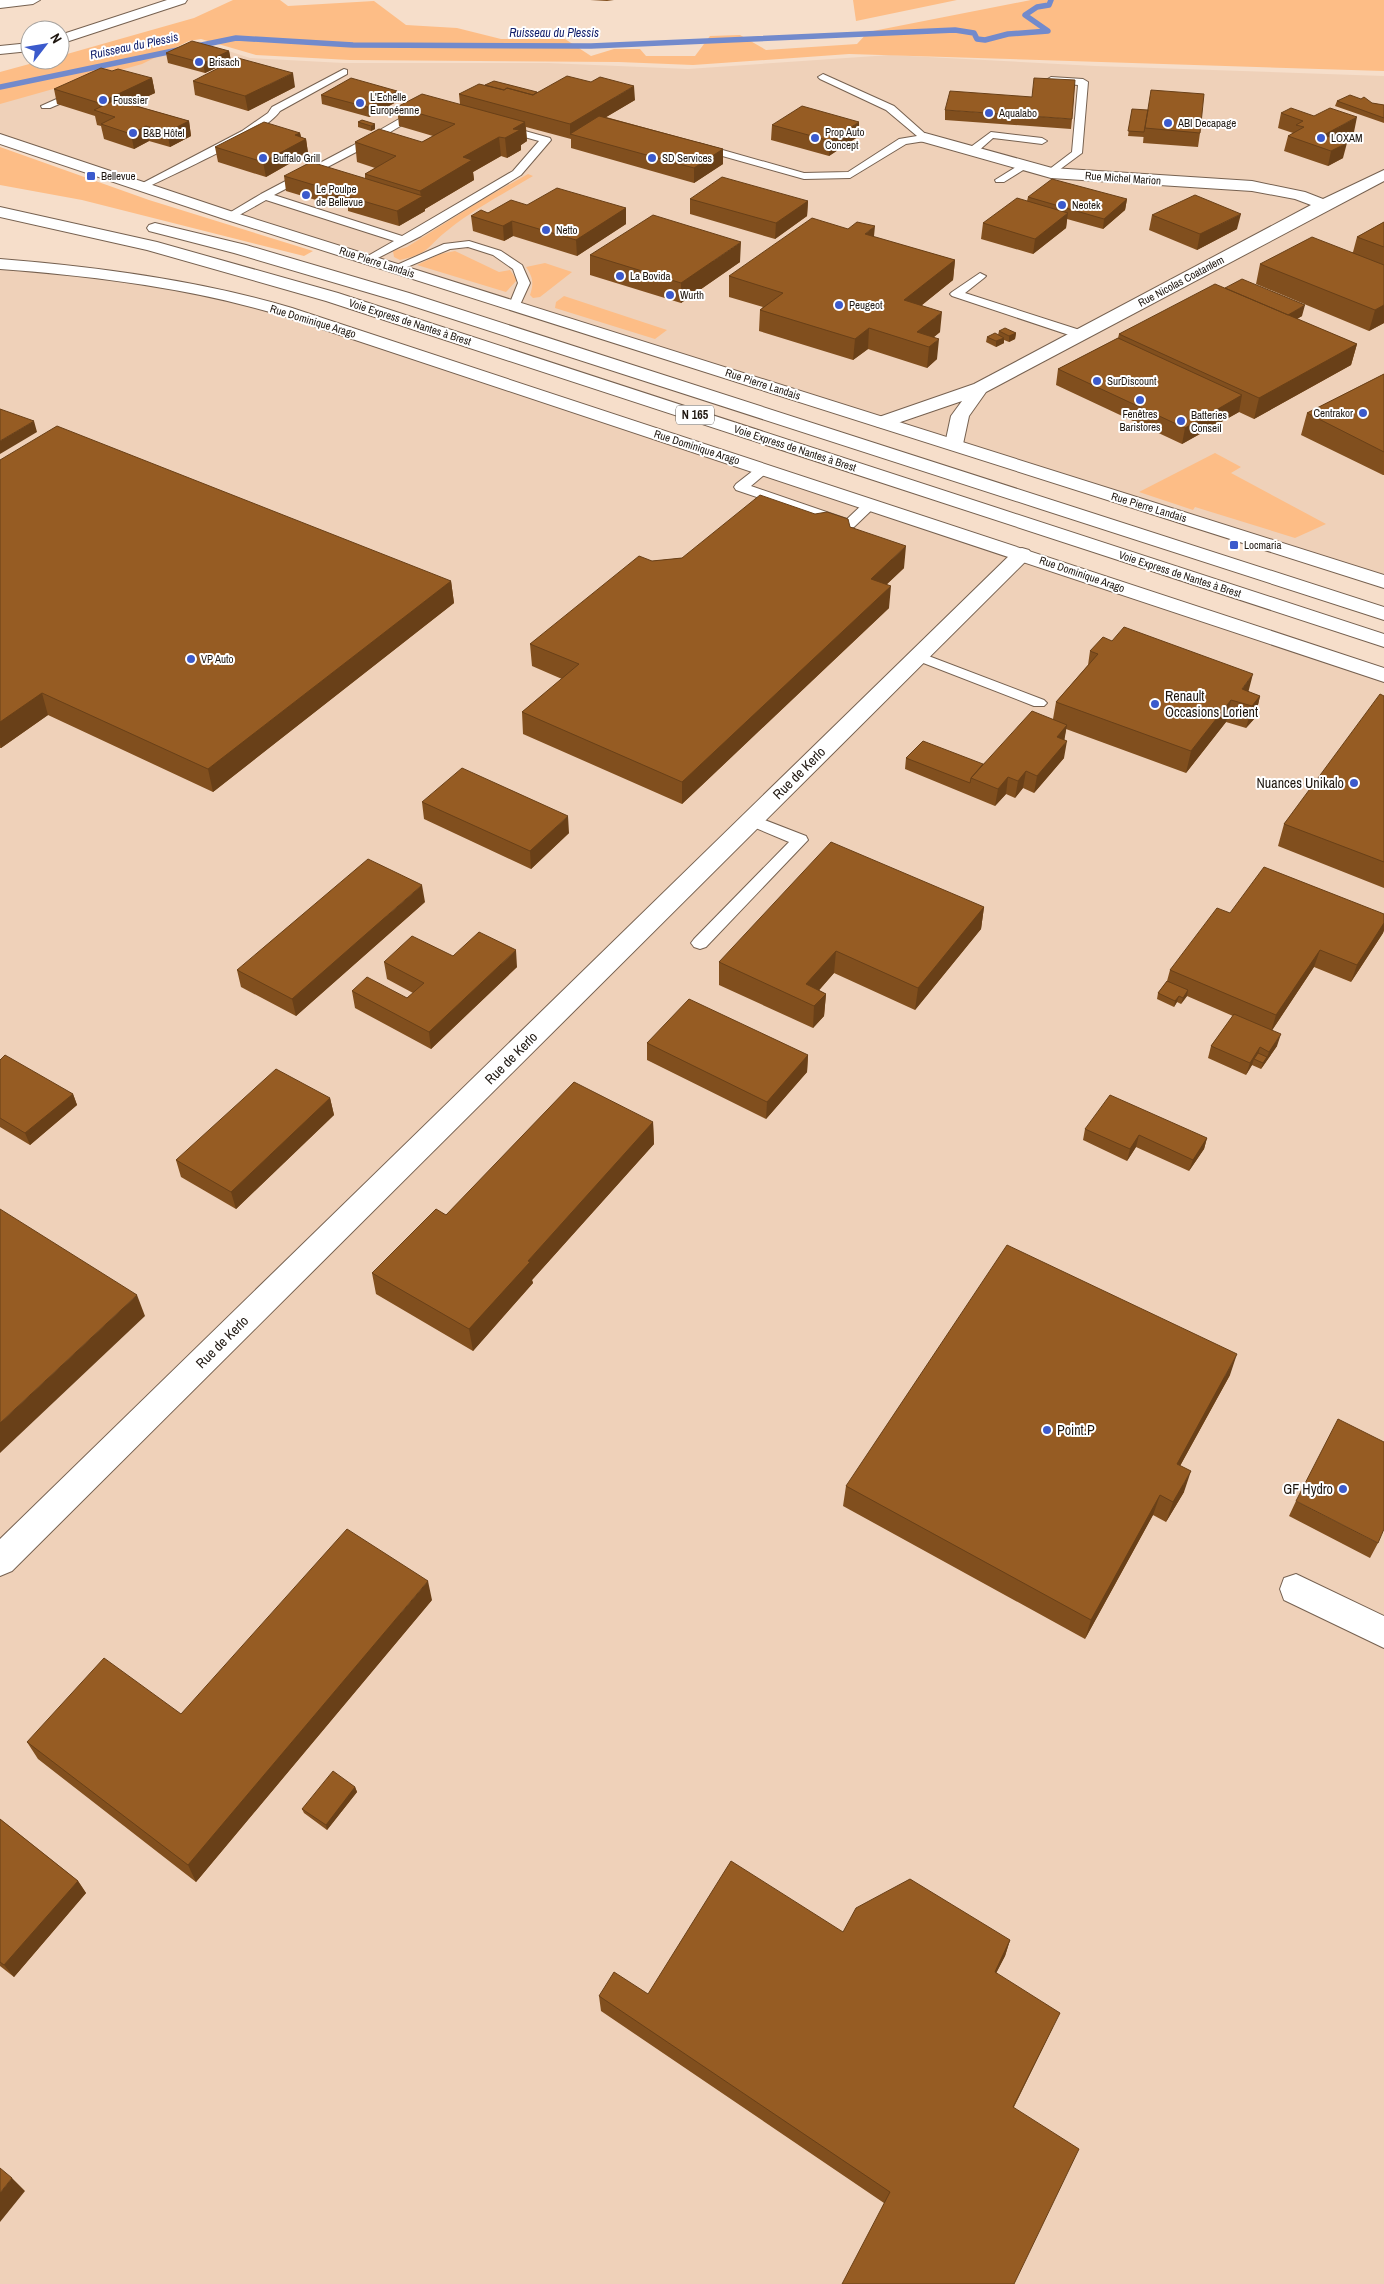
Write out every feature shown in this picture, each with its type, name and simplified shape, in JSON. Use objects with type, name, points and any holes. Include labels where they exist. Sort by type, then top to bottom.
[{"type":"main road","points":[[0,4],[33,0]]},
{"type":"main road","points":[[70,37],[180,0]]},
{"type":"main road","points":[[0,50],[20,48]]},
{"type":"main road","name":"Rue Michel Marion","points":[[924,138],[1051,173],[1252,186],[1299,195],[1324,205]]},
{"type":"main road","name":"Rue Pierre Landais","points":[[0,139],[230,216],[954,444],[1384,582]]},
{"type":"main road","name":"Rue Nicolas Coatanlem","points":[[883,422],[980,388],[1384,175]]},
{"type":"main road","name":"Voie Express de Nantes à Brest","points":[[0,212],[151,246],[332,297],[1384,642]]},
{"type":"main road","name":"Voie Express de Nantes à Brest","points":[[142,224],[240,249],[403,297],[1384,614]]},
{"type":"main road","name":"Rue Dominique Arago","points":[[0,264],[80,271],[145,280],[260,304],[871,504],[1384,676]]},
{"type":"main road","name":"Rue Nicolas Coatanlem","points":[[954,444],[960,416],[980,388]]},
{"type":"main road","name":"Rue de Kerlo","points":[[0,1561],[1022,554]]},
{"type":"main road","points":[[1296,1588],[1384,1633]]},
{"type":"lane","points":[[142,186],[246,133],[272,115],[276,110],[344,72]]},
{"type":"lane","points":[[823,77],[890,108],[924,138]]},
{"type":"lane","points":[[1043,80],[1083,82],[1078,153],[1051,173]]},
{"type":"lane","points":[[46,106],[89,87]]},
{"type":"lane","points":[[230,216],[356,148],[426,106]]},
{"type":"lane","points":[[370,259],[417,234],[517,173],[546,140],[491,124]]},
{"type":"lane","points":[[972,151],[991,135],[1042,141]]},
{"type":"lane","points":[[688,143],[804,176],[850,175],[903,141],[924,138]]},
{"type":"lane","points":[[1000,180],[1024,165]]},
{"type":"lane","points":[[265,196],[403,240]]},
{"type":"lane","points":[[396,268],[448,246],[469,244],[496,253],[518,267],[524,283],[515,305]]},
{"type":"lane","points":[[980,276],[956,294],[1082,335]]},
{"type":"lane","points":[[764,469],[741,487],[849,524],[871,504]]},
{"type":"lane","points":[[918,656],[1039,703]]},
{"type":"lane","points":[[700,944],[800,840],[752,820]]},
{"type":"shaded area","points":[[233,0],[280,0],[288,6],[374,1],[406,25],[457,28],[501,39],[565,39],[591,56],[614,49],[640,49],[646,56],[695,56],[710,36],[740,35],[766,50],[857,44],[868,32],[1031,0],[1384,0],[1384,71],[849,54],[693,65],[619,62],[350,60],[256,55],[201,39],[189,41],[142,64],[0,104],[0,72],[20,67],[20,70],[70,70],[70,53],[194,18]]},
{"type":"shaded area","points":[[853,0],[957,0],[856,21]]},
{"type":"shaded area","points":[[198,41],[250,58],[343,63],[548,63],[688,69],[890,55],[1095,66],[1384,76],[1384,582],[0,139],[0,101]]},
{"type":"shaded area","points":[[0,147],[149,200],[313,251],[304,256],[82,200],[0,185]]},
{"type":"shaded area","points":[[528,174],[533,176],[468,215],[423,252],[400,260],[394,257],[393,251],[407,247],[485,198]]},
{"type":"shaded area","points":[[455,251],[499,272],[510,270],[517,280],[506,292],[417,265],[440,254]]},
{"type":"shaded area","points":[[545,263],[572,272],[540,297],[533,298],[530,295],[532,280],[526,267]]},
{"type":"shaded area","points":[[0,264],[80,271],[259,304],[1384,675],[1384,2284],[0,2284]]},
{"type":"shaded area","points":[[564,296],[667,330],[655,339],[555,308],[556,302]]},
{"type":"shaded area","points":[[1215,453],[1241,467],[1231,473],[1326,524],[1295,538],[1195,507],[1193,510],[1139,492]]},
{"type":"building","points":[[192,41],[229,51],[203,63],[166,53]]},
{"type":"building","points":[[238,58],[293,73],[245,96],[193,81]]},
{"type":"building","points":[[101,68],[112,71],[118,69],[152,78],[99,103],[54,89]]},
{"type":"building","points":[[567,76],[591,82],[600,77],[634,86],[570,124],[459,94],[479,84],[504,90],[507,88],[533,95]]},
{"type":"building","points":[[351,78],[397,91],[367,107],[321,95]]},
{"type":"building","points":[[1034,78],[1075,80],[1072,119],[945,110],[950,91],[1032,97]]},
{"type":"building","points":[[494,81],[537,92],[533,95],[507,88],[504,90],[485,85]]},
{"type":"building","points":[[1151,90],[1204,94],[1200,133],[1145,128]]},
{"type":"building","points":[[422,94],[525,122],[513,129],[520,130],[505,138],[499,137],[463,157],[472,160],[420,191],[365,174],[396,156],[355,142],[379,129],[422,142],[455,124],[397,107]]},
{"type":"building","points":[[1350,95],[1361,99],[1364,97],[1372,103],[1384,105],[1384,118],[1337,101]]},
{"type":"building","points":[[115,100],[189,121],[167,132],[146,126],[131,134],[101,124],[115,117],[94,110]]},
{"type":"building","points":[[802,106],[859,122],[830,141],[772,125]]},
{"type":"building","points":[[1291,108],[1314,116],[1330,108],[1357,117],[1324,135],[1347,143],[1331,151],[1288,136],[1304,127],[1296,125],[1303,121],[1281,113]]},
{"type":"building","points":[[1132,109],[1148,110],[1144,132],[1128,131]]},
{"type":"building","points":[[599,116],[723,149],[694,168],[570,134]]},
{"type":"building","points":[[362,120],[375,124],[371,126],[358,122]]},
{"type":"building","points":[[264,122],[300,133],[295,135],[306,139],[263,162],[215,147]]},
{"type":"building","points":[[311,162],[423,196],[397,211],[346,196],[351,193],[338,189],[334,191],[284,176]]},
{"type":"building","points":[[722,177],[808,201],[776,223],[690,199]]},
{"type":"building","points":[[1052,179],[1127,199],[1104,219],[1028,197]]},
{"type":"building","points":[[557,188],[626,208],[576,240],[512,221],[503,226],[471,216],[481,210],[488,213],[511,200],[527,205]]},
{"type":"building","points":[[1195,195],[1241,214],[1200,234],[1152,215]]},
{"type":"building","points":[[1017,198],[1068,213],[1035,239],[983,223]]},
{"type":"building","points":[[653,215],[741,242],[681,283],[590,255]]},
{"type":"building","name":"Peugeot","points":[[812,218],[848,229],[857,222],[875,226],[865,234],[955,260],[904,300],[942,312],[917,332],[939,339],[929,347],[869,328],[855,339],[760,310],[783,293],[729,276]]},
{"type":"building","points":[[1384,222],[1384,247],[1357,237]]},
{"type":"building","points":[[1312,237],[1384,265],[1384,305],[1375,310],[1260,264]]},
{"type":"building","points":[[1242,279],[1305,305],[1288,315],[1225,288]]},
{"type":"building","points":[[1215,284],[1357,344],[1259,398],[1119,334]]},
{"type":"building","points":[[1005,328],[1016,333],[1009,336],[999,331]]},
{"type":"building","points":[[995,333],[1004,338],[996,341],[987,337]]},
{"type":"building","points":[[1118,338],[1242,395],[1185,428],[1058,369]]},
{"type":"building","points":[[1384,374],[1384,452],[1307,413]]},
{"type":"building","points":[[0,409],[34,421],[0,441]]},
{"type":"building","name":"VP Auto","points":[[57,426],[451,581],[208,769],[42,693],[0,722],[0,460]]},
{"type":"building","points":[[760,495],[815,514],[827,512],[848,519],[850,527],[906,546],[871,579],[891,586],[682,782],[522,712],[579,664],[530,644],[639,556],[652,561],[682,558]]},
{"type":"building","name":"Renault Occasions Lorient","points":[[1124,627],[1253,674],[1242,689],[1260,696],[1252,706],[1231,700],[1191,751],[1056,702],[1098,654],[1090,651],[1103,637],[1112,641]]},
{"type":"building","name":"Nuances Unikalo","points":[[1380,694],[1384,696],[1384,862],[1284,824]]},
{"type":"building","points":[[1032,711],[1067,725],[1057,737],[1067,741],[1037,776],[1026,771],[1018,781],[1008,777],[998,789],[971,778]]},
{"type":"building","points":[[923,741],[983,764],[971,778],[970,783],[906,758]]},
{"type":"building","points":[[462,768],[568,816],[530,851],[422,802]]},
{"type":"building","points":[[831,842],[984,907],[918,988],[836,951],[806,984],[826,994],[814,1006],[719,962]]},
{"type":"building","points":[[368,859],[422,885],[292,999],[237,970]]},
{"type":"building","points":[[1264,867],[1384,914],[1384,923],[1357,965],[1320,950],[1276,1015],[1170,970],[1217,908],[1230,913]]},
{"type":"building","points":[[479,932],[516,950],[429,1032],[352,991],[367,977],[407,998],[424,983],[384,962],[412,936],[453,956]]},
{"type":"building","points":[[1167,981],[1188,990],[1183,998],[1179,996],[1175,1001],[1158,993]]},
{"type":"building","points":[[689,999],[808,1055],[767,1102],[647,1043]]},
{"type":"building","points":[[1234,1014],[1281,1034],[1269,1052],[1260,1047],[1250,1063],[1211,1046]]},
{"type":"building","points":[[1258,1053],[1267,1057],[1263,1063],[1254,1059]]},
{"type":"building","points":[[5,1055],[73,1094],[25,1133],[0,1118],[0,1060]]},
{"type":"building","points":[[276,1069],[330,1098],[231,1192],[176,1160]]},
{"type":"building","points":[[574,1082],[653,1122],[469,1329],[372,1273],[436,1209],[446,1215]]},
{"type":"building","points":[[1110,1095],[1207,1138],[1193,1160],[1139,1135],[1130,1149],[1085,1129]]},
{"type":"building","points":[[0,1209],[137,1295],[0,1423]]},
{"type":"building","name":"Point.P","points":[[1007,1245],[1237,1354],[1177,1464],[1191,1471],[1173,1502],[1160,1495],[1091,1620],[846,1486]]},
{"type":"building","name":"GF Hydro","points":[[1338,1419],[1384,1442],[1384,1529],[1378,1543],[1296,1501]]},
{"type":"building","points":[[347,1529],[428,1581],[188,1865],[27,1742],[104,1658],[181,1714]]},
{"type":"building","points":[[333,1771],[355,1787],[326,1825],[302,1809]]},
{"type":"building","points":[[0,1819],[78,1881],[4,1965],[0,1962]]},
{"type":"building","points":[[731,1861],[843,1932],[856,1908],[910,1879],[1010,1940],[995,1972],[1060,2013],[1013,2107],[1079,2149],[1014,2284],[842,2284],[890,2192],[599,1996],[614,1972],[648,1994]]},
{"type":"building","points":[[0,2168],[12,2178],[0,2193]]},
{"type":"waterway","name":"Ruisseau du Plessis","points":[[192,47],[236,38],[353,45],[591,46],[955,30],[974,33],[977,39],[985,40],[1008,34],[1048,31],[1025,15],[1037,7],[1049,5],[1051,0]]},
{"type":"waterway","name":"Ruisseau du Plessis","points":[[0,87],[178,50]]},
{"type":"place","name":"Brisach","points":[[199,62]]},
{"type":"place","name":"Foussier","points":[[103,100]]},
{"type":"place","name":"L'Echelle Européenne","points":[[360,103]]},
{"type":"place","name":"Aqualabo","points":[[989,113]]},
{"type":"place","name":"ABI Decapage","points":[[1168,123]]},
{"type":"place","name":"B&B Hôtel","points":[[133,133]]},
{"type":"place","name":"Prop Auto Concept","points":[[815,138]]},
{"type":"place","name":"LOXAM","points":[[1321,138]]},
{"type":"place","name":"Buffalo Grill","points":[[263,158]]},
{"type":"place","name":"SD Services","points":[[652,158]]},
{"type":"place","name":"Bellevue","points":[[91,176]]},
{"type":"place","name":"Le Poulpe de Bellevue","points":[[306,195]]},
{"type":"place","name":"Neotek","points":[[1062,205]]},
{"type":"place","name":"Netto","points":[[546,230]]},
{"type":"place","name":"La Bovida","points":[[620,276]]},
{"type":"place","name":"Wurth","points":[[670,295]]},
{"type":"place","name":"Peugeot","points":[[839,305]]},
{"type":"place","name":"SurDiscount","points":[[1097,381]]},
{"type":"place","name":"Fenêtres Baristores","points":[[1140,400]]},
{"type":"place","name":"Centrakor","points":[[1363,413]]},
{"type":"place","name":"Batteries Conseil","points":[[1181,421]]},
{"type":"place","name":"Locmaria","points":[[1234,545]]},
{"type":"place","name":"VP Auto","points":[[191,659]]},
{"type":"place","name":"Renault Occasions Lorient","points":[[1155,704]]},
{"type":"place","name":"Nuances Unikalo","points":[[1354,783]]},
{"type":"place","name":"Point.P","points":[[1047,1430]]},
{"type":"place","name":"GF Hydro","points":[[1343,1489]]}]
